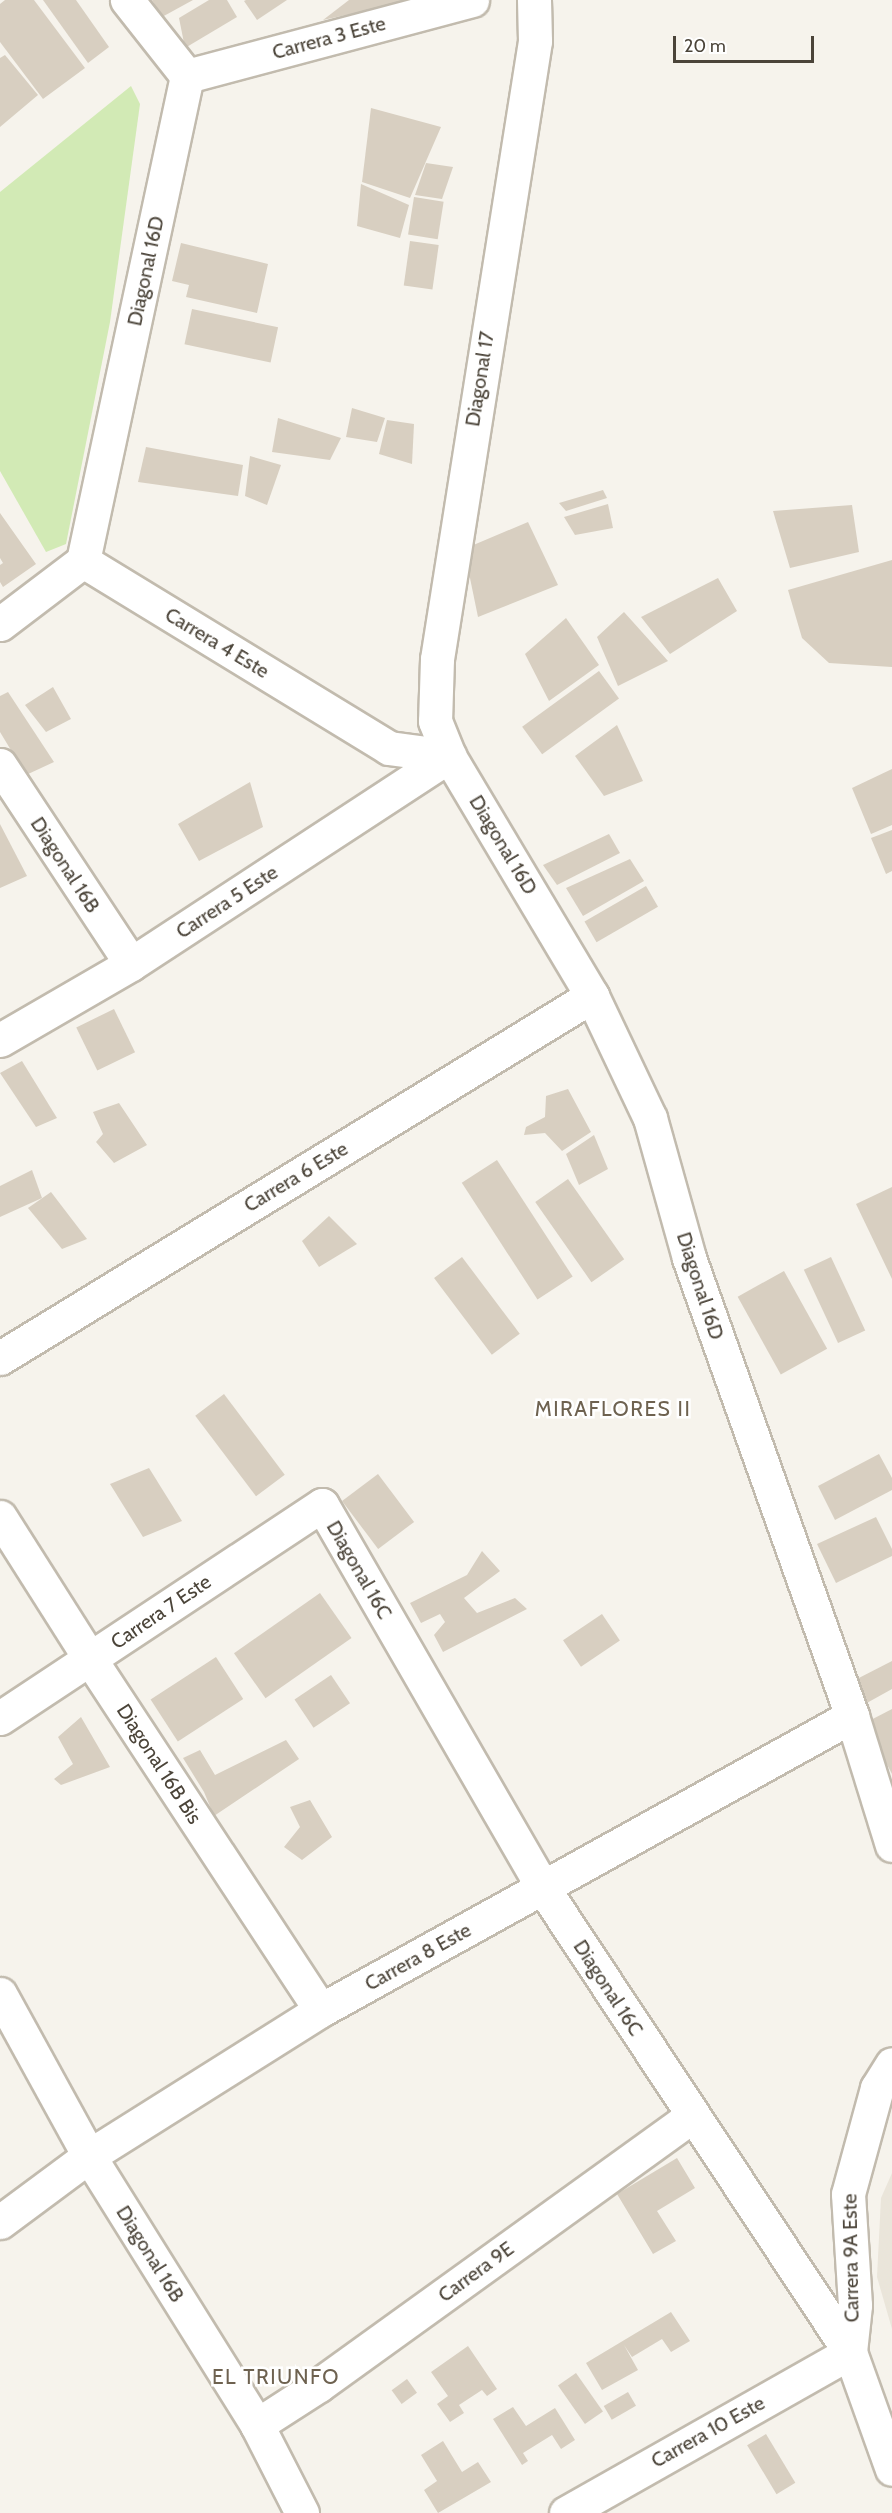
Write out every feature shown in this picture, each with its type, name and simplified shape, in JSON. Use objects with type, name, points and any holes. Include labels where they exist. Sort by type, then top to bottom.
[{"type":"street","points":[[127,0],[187,76]]},
{"type":"street","name":"Carrera 3 Este","points":[[187,76],[472,0]]},
{"type":"street","name":"Diagonal 17","points":[[449,756],[435,721],[437,659],[536,41],[534,0]]},
{"type":"street","name":"Diagonal 16D","points":[[84,561],[187,76]]},
{"type":"street","points":[[0,624],[84,561]]},
{"type":"street","name":"Carrera 4 Este","points":[[84,561],[389,748],[449,756]]},
{"type":"street","name":"Diagonal 16D","points":[[449,756],[592,996],[650,1118],[689,1258],[852,1716],[892,1845]]},
{"type":"street","name":"Carrera 5 Este","points":[[0,1040],[131,964],[449,756]]},
{"type":"street","name":"Diagonal 16B","points":[[0,765],[131,964]]},
{"type":"street","name":"Carrera 6 Este","points":[[0,1358],[592,996]]},
{"type":"street","name":"Carrera 7 Este","points":[[0,1718],[322,1505]]},
{"type":"street","name":"Diagonal 16C","points":[[322,1505],[543,1888],[850,2352],[892,2469]]},
{"type":"street","name":"Diagonal 16B Bis","points":[[0,1517],[90,1659],[321,2010]]},
{"type":"street","name":"Carrera 8 Este","points":[[0,2222],[89,2156],[321,2010],[852,1716]]},
{"type":"street","name":"Diagonal 16B","points":[[0,1994],[89,2156],[257,2425],[302,2513]]},
{"type":"street","name":"Carrera 9A Este","points":[[850,2352],[855,2305],[848,2194],[887,2084]]},
{"type":"street","name":"Carrera 9E","points":[[257,2425],[319,2385],[692,2116]]},
{"type":"street","name":"Carrera 10 Este","points":[[566,2513],[607,2503],[850,2352]]},
{"type":"shaded area","points":[[892,2173],[892,2329],[877,2277],[881,2198]]},
{"type":"green space","points":[[131,86],[140,104],[110,322],[66,544],[46,552],[0,471],[0,192]]},
{"type":"building","points":[[5,0],[34,0],[85,68],[43,99],[0,42],[0,4]]},
{"type":"building","points":[[43,0],[76,0],[109,47],[88,63]]},
{"type":"building","points":[[152,0],[193,0],[162,17]]},
{"type":"building","points":[[209,0],[227,0],[237,17],[185,48],[179,18]]},
{"type":"building","points":[[246,0],[287,0],[257,20],[244,1]]},
{"type":"building","points":[[349,0],[410,0],[411,1],[323,20]]},
{"type":"building","points":[[5,55],[38,95],[0,127],[0,58]]},
{"type":"building","points":[[371,108],[441,127],[410,198],[362,182]]},
{"type":"building","points":[[426,163],[453,167],[442,199],[415,195]]},
{"type":"building","points":[[361,184],[409,205],[400,238],[357,226]]},
{"type":"building","points":[[414,197],[444,202],[438,239],[408,235]]},
{"type":"building","points":[[410,241],[439,245],[432,290],[404,286]]},
{"type":"building","points":[[181,243],[268,264],[257,313],[186,297],[189,285],[172,281]]},
{"type":"building","points":[[192,309],[278,327],[271,363],[185,344]]},
{"type":"building","points":[[352,408],[385,418],[377,442],[346,437]]},
{"type":"building","points":[[278,418],[341,438],[330,460],[272,452]]},
{"type":"building","points":[[387,420],[414,424],[412,464],[379,454]]},
{"type":"building","points":[[146,447],[243,465],[238,496],[138,482]]},
{"type":"building","points":[[250,456],[281,465],[267,505],[245,496]]},
{"type":"building","points":[[603,490],[607,498],[566,511],[559,503]]},
{"type":"building","points":[[608,504],[613,528],[575,535],[564,517]]},
{"type":"building","points":[[852,505],[859,552],[790,568],[773,511]]},
{"type":"building","points":[[0,513],[36,564],[3,587],[0,582],[0,565],[3,563],[0,558]]},
{"type":"building","points":[[528,522],[558,585],[478,617],[464,549]]},
{"type":"building","points":[[892,560],[892,667],[829,663],[802,638],[788,590]]},
{"type":"building","points":[[718,578],[737,611],[670,654],[641,617]]},
{"type":"building","points":[[624,612],[668,661],[618,686],[597,637]]},
{"type":"building","points":[[566,618],[599,665],[549,701],[525,654]]},
{"type":"building","points":[[599,671],[619,699],[542,754],[522,727]]},
{"type":"building","points":[[53,687],[71,719],[46,732],[25,705]]},
{"type":"building","points":[[8,692],[54,762],[26,775],[0,732],[0,696]]},
{"type":"building","points":[[617,725],[643,781],[604,796],[575,756]]},
{"type":"building","points":[[892,769],[892,825],[871,834],[852,788]]},
{"type":"building","points":[[250,782],[263,827],[199,861],[178,824]]},
{"type":"building","points":[[0,824],[27,876],[0,888]]},
{"type":"building","points":[[892,830],[892,871],[886,874],[871,838]]},
{"type":"building","points":[[609,834],[620,853],[557,885],[543,865]]},
{"type":"building","points":[[630,859],[644,881],[583,916],[566,888]]},
{"type":"building","points":[[646,886],[658,907],[597,942],[585,922]]},
{"type":"building","points":[[114,1009],[135,1052],[97,1071],[76,1027]]},
{"type":"building","points":[[22,1061],[57,1118],[36,1127],[0,1073]]},
{"type":"building","points":[[568,1089],[591,1132],[562,1151],[545,1133],[524,1135],[526,1127],[545,1117],[546,1096]]},
{"type":"building","points":[[119,1103],[147,1145],[114,1163],[96,1142],[103,1134],[93,1112]]},
{"type":"building","points":[[594,1135],[608,1169],[579,1185],[566,1154]]},
{"type":"building","points":[[497,1160],[573,1277],[537,1299],[462,1183]]},
{"type":"building","points":[[32,1170],[42,1198],[0,1217],[0,1186]]},
{"type":"building","points":[[568,1179],[624,1259],[591,1282],[535,1202]]},
{"type":"building","points":[[892,1187],[892,1279],[856,1204]]},
{"type":"building","points":[[51,1192],[87,1239],[62,1249],[28,1208]]},
{"type":"building","points":[[329,1216],[357,1244],[319,1267],[302,1241]]},
{"type":"building","points":[[462,1257],[520,1334],[492,1355],[434,1278]]},
{"type":"building","points":[[831,1257],[865,1330],[838,1343],[804,1270]]},
{"type":"building","points":[[784,1271],[827,1349],[781,1375],[738,1297]]},
{"type":"building","points":[[224,1394],[285,1475],[256,1496],[195,1416]]},
{"type":"building","points":[[879,1454],[892,1478],[892,1490],[835,1520],[818,1486]]},
{"type":"building","points":[[149,1468],[182,1521],[143,1537],[110,1484]]},
{"type":"building","points":[[378,1474],[414,1522],[378,1549],[342,1501]]},
{"type":"building","points":[[876,1517],[892,1549],[892,1556],[836,1583],[817,1544]]},
{"type":"building","points":[[482,1551],[500,1571],[464,1598],[477,1613],[515,1598],[527,1609],[443,1652],[434,1635],[445,1622],[440,1614],[421,1623],[410,1603],[467,1575]]},
{"type":"building","points":[[320,1593],[352,1638],[266,1698],[234,1653]]},
{"type":"building","points":[[602,1614],[620,1641],[581,1667],[563,1640]]},
{"type":"building","points":[[216,1657],[243,1699],[178,1741],[151,1699]]},
{"type":"building","points":[[892,1661],[892,1689],[865,1704],[853,1681]]},
{"type":"building","points":[[331,1675],[350,1703],[314,1728],[295,1700]]},
{"type":"building","points":[[892,1709],[892,1774],[865,1723]]},
{"type":"building","points":[[81,1717],[110,1767],[61,1785],[54,1779],[73,1764],[58,1737]]},
{"type":"building","points":[[286,1740],[299,1759],[214,1816],[204,1792],[183,1758],[200,1750],[215,1775]]},
{"type":"building","points":[[310,1800],[332,1837],[302,1860],[284,1847],[300,1827],[290,1807]]},
{"type":"building","points":[[677,2158],[695,2188],[657,2211],[676,2241],[653,2254],[617,2194]]},
{"type":"building","points":[[671,2312],[690,2341],[671,2352],[662,2339],[632,2357],[624,2345],[638,2370],[602,2390],[586,2363]]},
{"type":"building","points":[[468,2346],[497,2389],[487,2396],[482,2390],[459,2405],[464,2413],[450,2422],[437,2404],[448,2396],[431,2372]]},
{"type":"building","points":[[576,2373],[603,2412],[585,2424],[558,2386]]},
{"type":"building","points":[[407,2379],[417,2393],[402,2404],[392,2390]]},
{"type":"building","points":[[628,2392],[636,2406],[612,2420],[604,2406]]},
{"type":"building","points":[[513,2407],[526,2426],[555,2408],[575,2440],[561,2449],[552,2435],[523,2453],[528,2461],[522,2465],[493,2419]]},
{"type":"building","points":[[766,2434],[795,2483],[776,2494],[747,2445]]},
{"type":"building","points":[[443,2441],[462,2472],[478,2462],[491,2482],[438,2513],[424,2490],[437,2481],[421,2455]]},
{"type":"district","name":"MIRAFLORES II","points":[[613,1409]]},
{"type":"district","name":"EL TRIUNFO","points":[[276,2377]]}]
